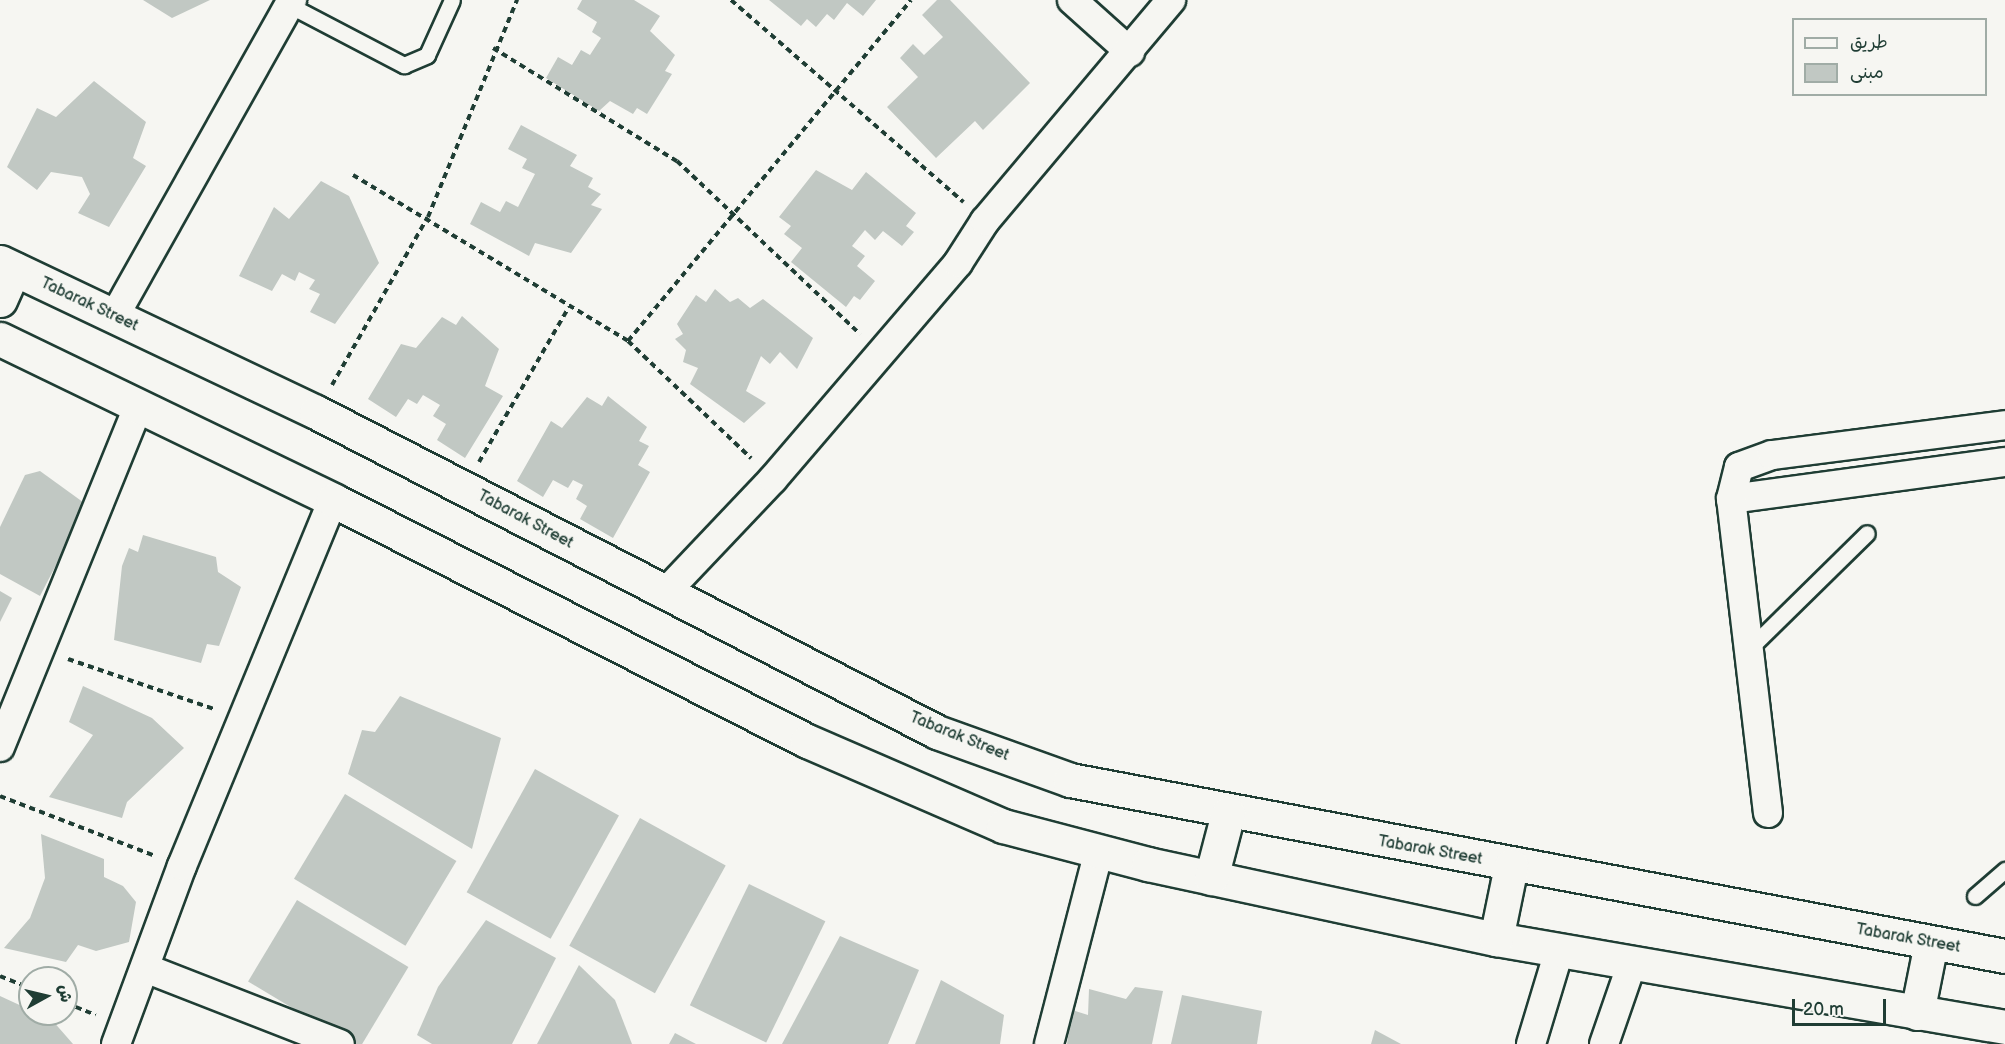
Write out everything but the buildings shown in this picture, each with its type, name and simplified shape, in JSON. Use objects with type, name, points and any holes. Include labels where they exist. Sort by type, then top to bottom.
[{"type":"street","points":[[1072,0],[1131,52]]},
{"type":"street","points":[[664,594],[773,479],[881,353],[958,262],[985,221],[1131,52],[1171,0]]},
{"type":"street","points":[[114,317],[290,3]]},
{"type":"street","points":[[0,300],[7,266]]},
{"type":"street","name":"Tabarak Street","points":[[7,266],[316,412],[664,594],[937,732],[1070,780],[1228,813],[2005,956]]},
{"type":"street","points":[[0,339],[137,409],[333,500],[807,741],[1004,826],[1211,878],[1496,939],[2005,1027]]},
{"type":"street","points":[[0,747],[137,409]]},
{"type":"street","points":[[1768,813],[1731,499],[1738,467],[1753,458],[2005,425]]},
{"type":"street","points":[[1731,499],[2005,462]]},
{"type":"street","points":[[116,1044],[182,866],[333,500]]},
{"type":"street","points":[[1211,878],[1228,813]]},
{"type":"street","points":[[1049,1044],[1099,850]]},
{"type":"street","points":[[1496,939],[1511,866]]},
{"type":"street","points":[[1917,1013],[1931,943]]},
{"type":"street","points":[[1530,1044],[1559,951]]},
{"type":"street","points":[[1604,1044],[1632,963]]},
{"type":"street","points":[[145,968],[340,1044]]},
{"type":"lane","points":[[290,3],[404,65],[427,55],[452,0]]},
{"type":"lane","points":[[1749,649],[1867,533]]},
{"type":"lane","points":[[1975,896],[2005,870]]},
{"type":"path","points":[[316,412],[428,217],[493,48],[518,0]]},
{"type":"path","points":[[731,0],[838,89],[985,221]]},
{"type":"path","points":[[628,341],[911,0]]},
{"type":"path","points":[[493,48],[677,161],[731,217],[881,353]]},
{"type":"path","points":[[353,175],[428,217],[569,307],[628,341],[773,479]]},
{"type":"path","points":[[464,488],[569,307]]},
{"type":"path","points":[[41,650],[242,719]]},
{"type":"path","points":[[0,796],[182,866]]},
{"type":"path","points":[[0,976],[18,983]]}]
